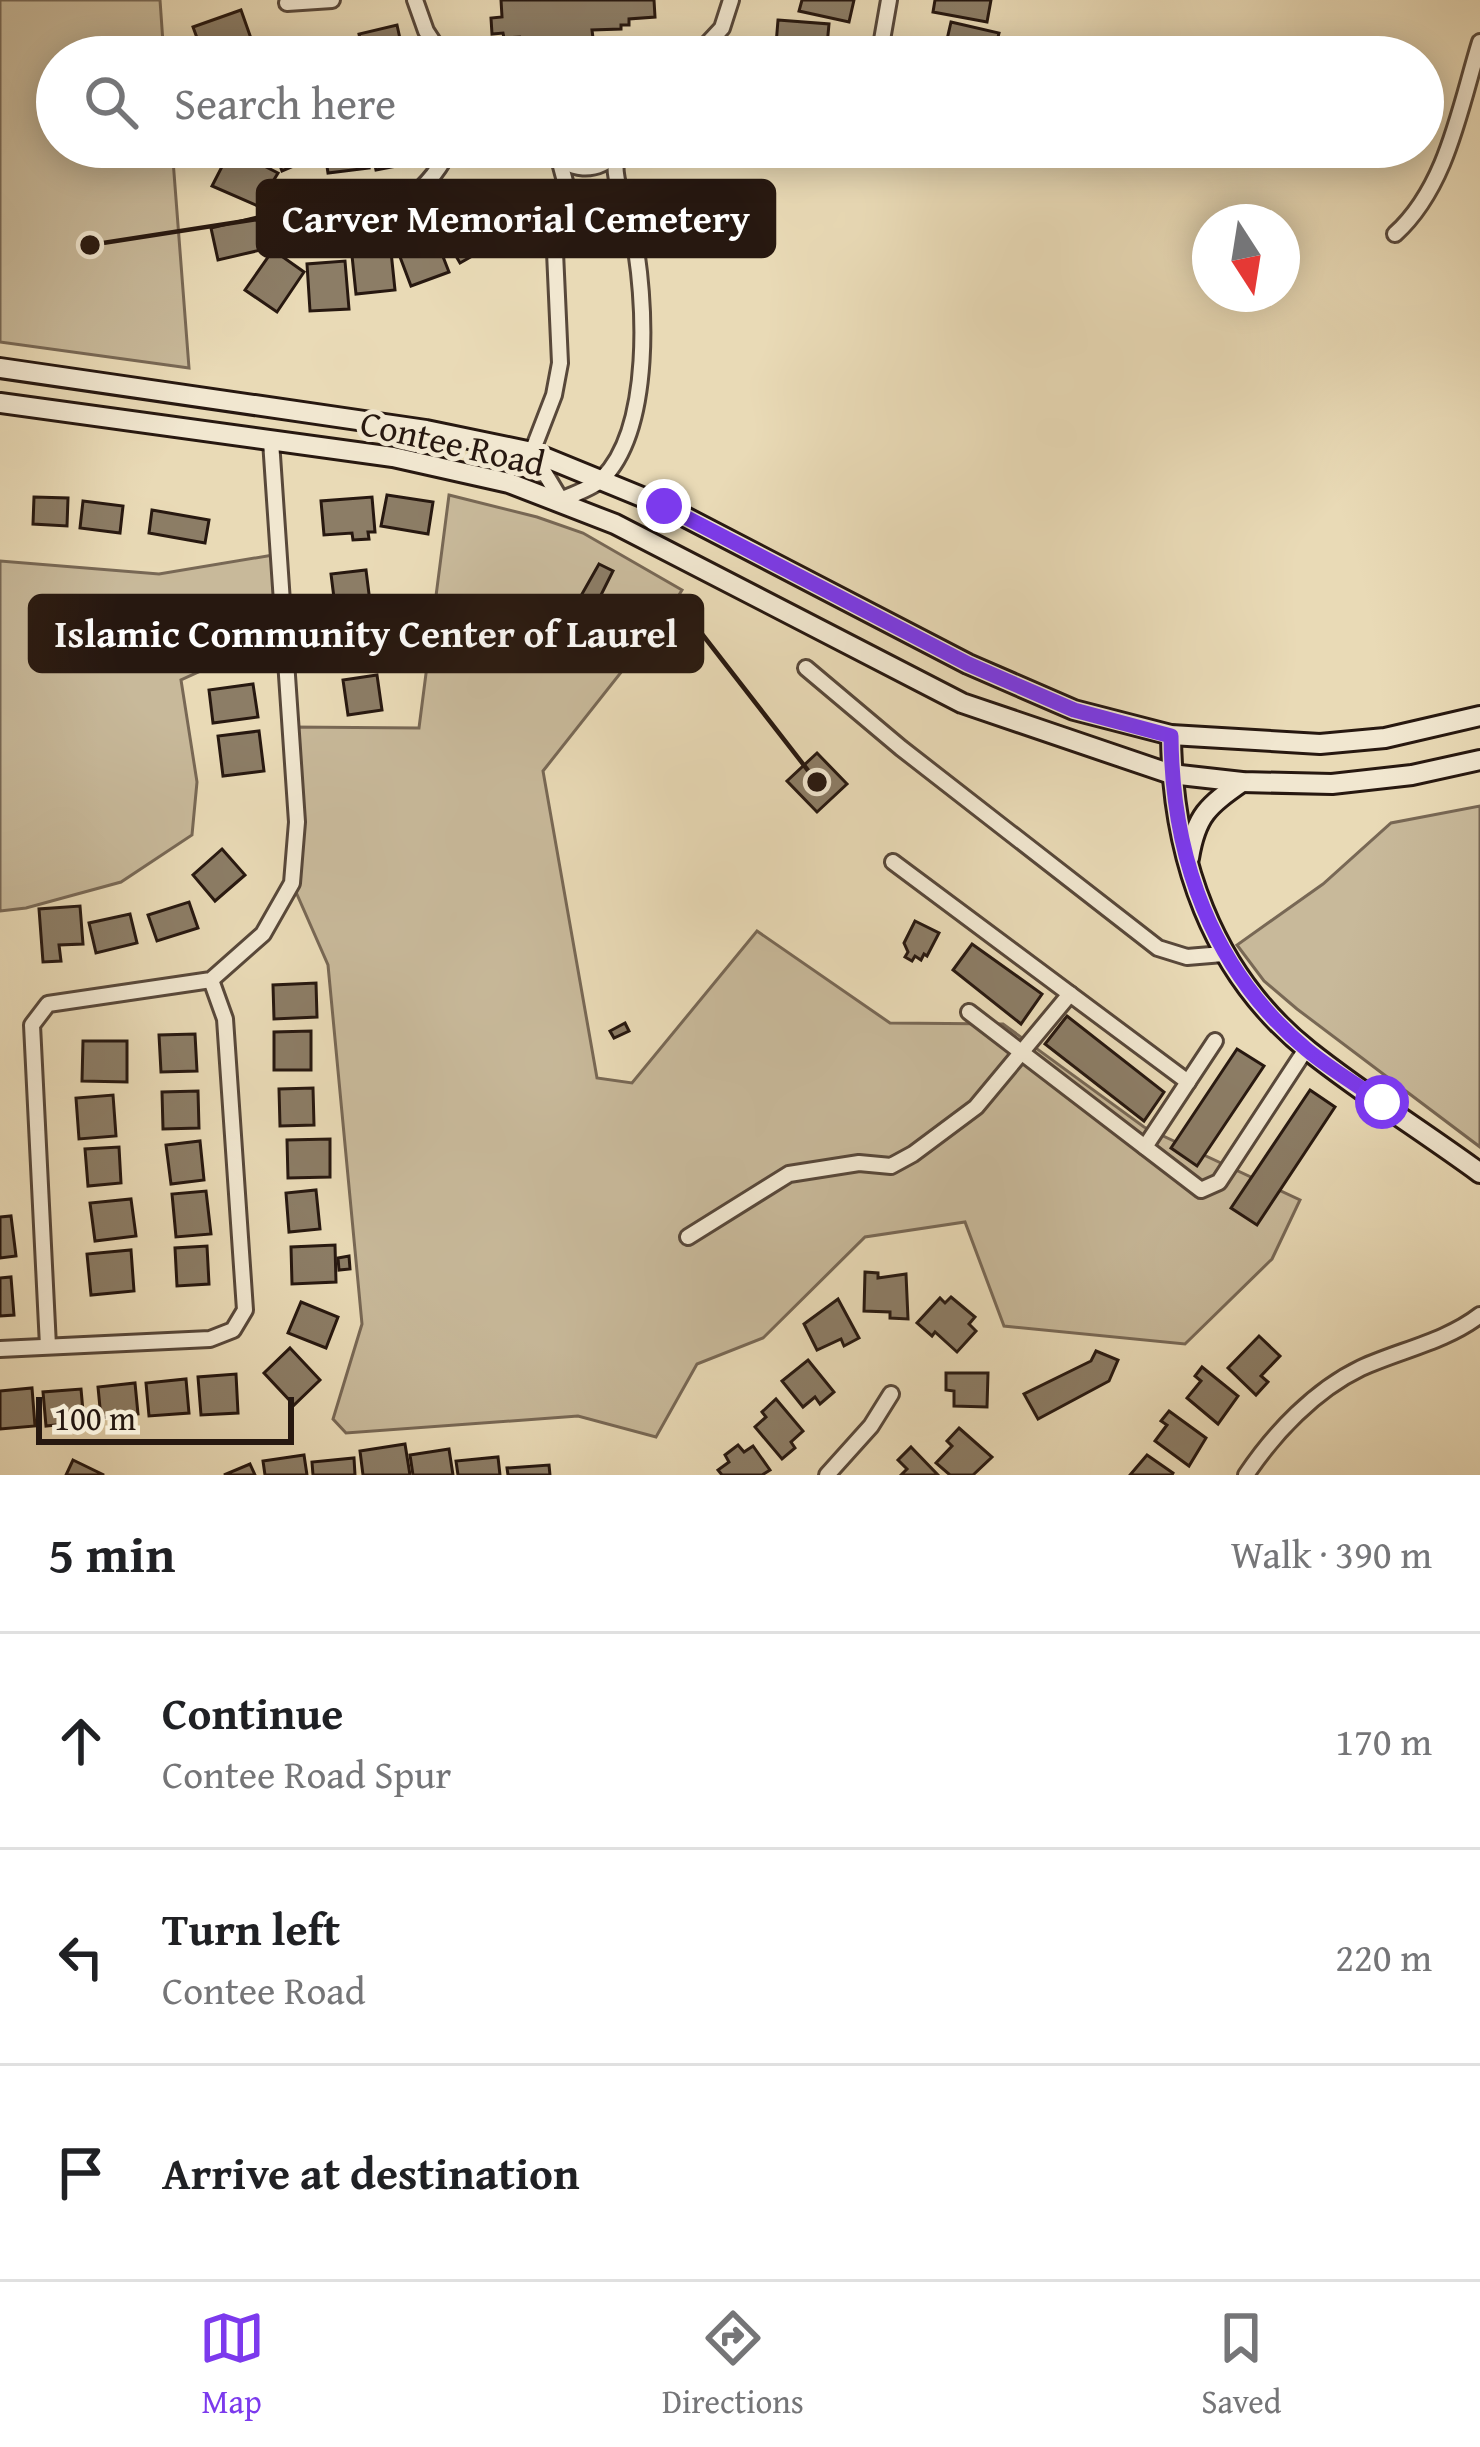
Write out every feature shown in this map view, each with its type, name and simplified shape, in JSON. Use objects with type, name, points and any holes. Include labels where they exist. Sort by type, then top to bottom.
[{"type":"street","points":[[287,3],[332,0]]},
{"type":"street","points":[[415,0],[429,36]]},
{"type":"street","points":[[715,36],[731,0]]},
{"type":"street","points":[[883,36],[889,0]]},
{"type":"street","points":[[1444,153],[1480,42]]},
{"type":"street","points":[[310,213],[393,207],[420,193],[440,168]]},
{"type":"street","points":[[560,168],[566,185],[555,252],[560,363],[554,395],[532,452],[561,500],[602,479],[631,421],[640,387],[643,348],[633,233],[614,168]]},
{"type":"street","points":[[1395,234],[1415,216],[1439,168]]},
{"type":"street","name":"Contee Road","points":[[0,368],[426,430],[532,452],[664,506],[968,664],[1074,710],[1171,736],[1320,744],[1385,738],[1480,716]]},
{"type":"street","name":"Contee Road","points":[[0,404],[464,470],[561,500],[962,703],[1172,774],[1242,782],[1332,784],[1412,775],[1480,760]]},
{"type":"street","points":[[48,1346],[32,1025],[47,1004],[212,980],[263,934],[292,883],[297,822],[271,441]]},
{"type":"street","points":[[806,668],[1158,948],[1187,957],[1223,954]]},
{"type":"street","points":[[1171,736],[1187,868],[1223,954],[1260,1003],[1306,1049],[1480,1173]]},
{"type":"street","points":[[1187,868],[1194,828],[1209,805],[1242,782]]},
{"type":"street","points":[[893,862],[1188,1082]]},
{"type":"street","points":[[0,1348],[209,1339],[233,1330],[245,1310],[226,1019],[212,980]]},
{"type":"street","points":[[688,1237],[789,1174],[859,1163],[891,1166],[913,1154],[976,1107],[1070,994]]},
{"type":"street","points":[[969,1012],[1201,1190],[1219,1182],[1306,1049]]},
{"type":"street","points":[[1145,1147],[1215,1041]]},
{"type":"street","points":[[1246,1475],[1300,1411],[1357,1370],[1464,1328],[1480,1315]]},
{"type":"street","points":[[827,1475],[871,1426],[891,1394]]},
{"type":"shaded area","points":[[0,0],[160,0],[163,36],[36,36],[36,168],[174,168],[189,368],[0,342]]},
{"type":"shaded area","points":[[449,495],[583,533],[682,590],[543,771],[597,1078],[632,1083],[757,931],[890,1023],[1003,1024],[1144,1127],[1300,1200],[1272,1259],[1185,1344],[1004,1326],[965,1222],[865,1237],[763,1338],[697,1364],[656,1437],[578,1416],[346,1433],[333,1419],[362,1324],[328,965],[292,883],[291,727],[419,728]]},
{"type":"shaded area","points":[[279,554],[284,633],[181,680],[197,782],[192,835],[121,882],[0,911],[0,561],[159,574]]},
{"type":"shaded area","points":[[1480,806],[1480,1147],[1297,1009],[1264,981],[1237,945],[1323,884],[1391,823]]},
{"type":"building","points":[[501,0],[654,0],[655,17],[629,19],[629,25],[621,29],[592,30],[593,36],[492,34],[491,18],[502,17]]},
{"type":"building","points":[[802,0],[854,0],[849,22],[799,11]]},
{"type":"building","points":[[935,0],[991,0],[987,22],[933,12]]},
{"type":"building","points":[[241,10],[250,36],[196,36],[193,27]]},
{"type":"building","points":[[778,20],[829,24],[828,36],[777,36]]},
{"type":"building","points":[[951,22],[999,33],[998,36],[948,36]]},
{"type":"building","points":[[397,25],[399,36],[359,36]]},
{"type":"building","points":[[221,168],[268,168],[278,173],[258,206],[212,186]]},
{"type":"building","points":[[327,168],[369,168],[328,173]]},
{"type":"building","points":[[473,205],[495,243],[460,263],[438,225]]},
{"type":"building","points":[[257,217],[265,249],[218,260],[211,228]]},
{"type":"building","points":[[431,226],[449,272],[411,286],[394,241]]},
{"type":"building","points":[[390,242],[395,290],[356,294],[351,246]]},
{"type":"building","points":[[273,250],[304,272],[277,312],[245,290]]},
{"type":"building","points":[[345,261],[349,309],[310,311],[307,264]]},
{"type":"building","points":[[387,495],[433,502],[428,534],[381,526]]},
{"type":"building","points":[[34,497],[68,498],[67,526],[33,524]]},
{"type":"building","points":[[372,497],[375,532],[368,532],[369,539],[353,540],[352,533],[324,535],[321,501]]},
{"type":"building","points":[[83,501],[123,506],[120,533],[80,528]]},
{"type":"building","points":[[152,510],[209,520],[205,543],[149,533]]},
{"type":"building","points":[[599,564],[613,571],[594,609],[578,601]]},
{"type":"building","points":[[366,570],[370,602],[335,606],[331,574]]},
{"type":"building","points":[[377,675],[382,710],[348,715],[343,680]]},
{"type":"building","points":[[253,684],[258,717],[213,723],[209,690]]},
{"type":"building","points":[[259,731],[264,771],[223,776],[218,736]]},
{"type":"building","points":[[817,753],[847,784],[817,812],[787,781]]},
{"type":"building","points":[[222,849],[245,875],[215,901],[193,875]]},
{"type":"building","points":[[189,902],[198,928],[157,941],[148,915]]},
{"type":"building","points":[[80,906],[83,944],[59,945],[61,961],[43,962],[39,909]]},
{"type":"building","points":[[130,914],[137,943],[96,953],[89,923]]},
{"type":"building","points":[[915,921],[939,933],[927,956],[921,960],[915,956],[912,961],[905,957],[904,943]]},
{"type":"building","points":[[972,944],[1042,994],[1021,1024],[953,970]]},
{"type":"building","points":[[316,983],[317,1017],[274,1019],[273,985]]},
{"type":"building","points":[[1067,1016],[1164,1092],[1144,1121],[1045,1044]]},
{"type":"building","points":[[625,1023],[629,1031],[614,1038],[610,1031]]},
{"type":"building","points":[[311,1031],[311,1070],[274,1070],[274,1032]]},
{"type":"building","points":[[195,1034],[197,1071],[161,1072],[159,1035]]},
{"type":"building","points":[[83,1041],[127,1041],[127,1082],[82,1081]]},
{"type":"building","points":[[1237,1049],[1264,1066],[1197,1166],[1171,1148]]},
{"type":"building","points":[[313,1088],[314,1125],[280,1126],[279,1089]]},
{"type":"building","points":[[1310,1090],[1335,1107],[1257,1225],[1231,1208]]},
{"type":"building","points":[[198,1091],[199,1128],[163,1129],[162,1092]]},
{"type":"building","points":[[113,1095],[116,1136],[79,1139],[76,1098]]},
{"type":"building","points":[[330,1139],[330,1177],[288,1178],[287,1140]]},
{"type":"building","points":[[200,1141],[204,1180],[171,1184],[166,1145]]},
{"type":"building","points":[[119,1147],[121,1183],[88,1186],[85,1149]]},
{"type":"building","points":[[316,1190],[320,1229],[289,1232],[286,1193]]},
{"type":"building","points":[[206,1191],[211,1234],[176,1237],[172,1194]]},
{"type":"building","points":[[131,1199],[136,1236],[95,1241],[90,1203]]},
{"type":"building","points":[[11,1216],[16,1256],[0,1258],[0,1217]]},
{"type":"building","points":[[335,1245],[336,1282],[292,1284],[291,1247]]},
{"type":"building","points":[[207,1246],[209,1284],[177,1286],[175,1248]]},
{"type":"building","points":[[131,1250],[134,1291],[91,1295],[87,1254]]},
{"type":"building","points":[[349,1256],[350,1269],[339,1270],[338,1258]]},
{"type":"building","points":[[865,1272],[878,1273],[878,1278],[906,1274],[908,1319],[890,1318],[890,1312],[864,1311]]},
{"type":"building","points":[[11,1277],[14,1315],[0,1316],[0,1278]]},
{"type":"building","points":[[951,1297],[975,1317],[969,1324],[976,1331],[957,1352],[917,1323],[940,1298],[945,1303]]},
{"type":"building","points":[[838,1299],[859,1338],[844,1346],[841,1339],[817,1350],[804,1324]]},
{"type":"building","points":[[301,1302],[338,1317],[326,1348],[288,1333]]},
{"type":"building","points":[[1259,1336],[1280,1356],[1261,1376],[1268,1382],[1256,1395],[1228,1368]]},
{"type":"building","points":[[290,1348],[320,1380],[294,1405],[264,1373]]},
{"type":"building","points":[[1096,1351],[1118,1360],[1109,1381],[1038,1419],[1024,1394],[1091,1361]]},
{"type":"building","points":[[808,1360],[834,1392],[820,1404],[815,1397],[803,1407],[782,1381]]},
{"type":"building","points":[[1202,1367],[1238,1396],[1218,1424],[1187,1398],[1201,1381],[1195,1376]]},
{"type":"building","points":[[946,1373],[988,1373],[987,1407],[954,1406],[954,1391],[946,1390]]},
{"type":"building","points":[[236,1374],[238,1413],[201,1415],[198,1377]]},
{"type":"building","points":[[186,1379],[189,1413],[149,1416],[146,1383]]},
{"type":"building","points":[[135,1383],[138,1414],[101,1418],[98,1387]]},
{"type":"building","points":[[32,1388],[35,1426],[0,1429],[0,1391]]},
{"type":"building","points":[[81,1389],[84,1422],[46,1426],[43,1392]]},
{"type":"building","points":[[776,1399],[803,1431],[791,1442],[795,1448],[782,1459],[755,1427]]},
{"type":"building","points":[[1169,1411],[1206,1438],[1189,1466],[1155,1441],[1167,1425],[1161,1421]]},
{"type":"building","points":[[959,1428],[992,1457],[973,1475],[950,1475],[936,1463],[952,1446],[947,1441]]},
{"type":"building","points":[[405,1444],[410,1475],[363,1475],[360,1451]]},
{"type":"building","points":[[738,1445],[744,1452],[753,1446],[770,1470],[762,1475],[722,1475],[718,1470],[729,1462],[725,1455]]},
{"type":"building","points":[[911,1447],[938,1475],[901,1475],[907,1469],[898,1460]]},
{"type":"building","points":[[449,1449],[453,1475],[413,1475],[410,1455]]},
{"type":"building","points":[[304,1455],[307,1475],[265,1475],[263,1461]]},
{"type":"building","points":[[1147,1455],[1173,1473],[1172,1475],[1130,1475]]},
{"type":"building","points":[[498,1457],[500,1475],[458,1475],[456,1461]]},
{"type":"building","points":[[354,1458],[355,1475],[313,1475],[312,1462]]},
{"type":"building","points":[[73,1460],[104,1475],[66,1475]]},
{"type":"building","points":[[250,1464],[255,1475],[224,1475]]},
{"type":"building","points":[[549,1465],[550,1475],[508,1475],[507,1468]]},
{"type":"place","name":"Carver Memorial Cemetery","points":[[90,245]]},
{"type":"place","name":"Islamic Community Center of Laurel","points":[[817,782]]},
{"type":"route","points":[[664,506],[968,664],[1074,710],[1171,736],[1178,826],[1187,868],[1223,954],[1260,1003],[1306,1049],[1382,1102]]}]
